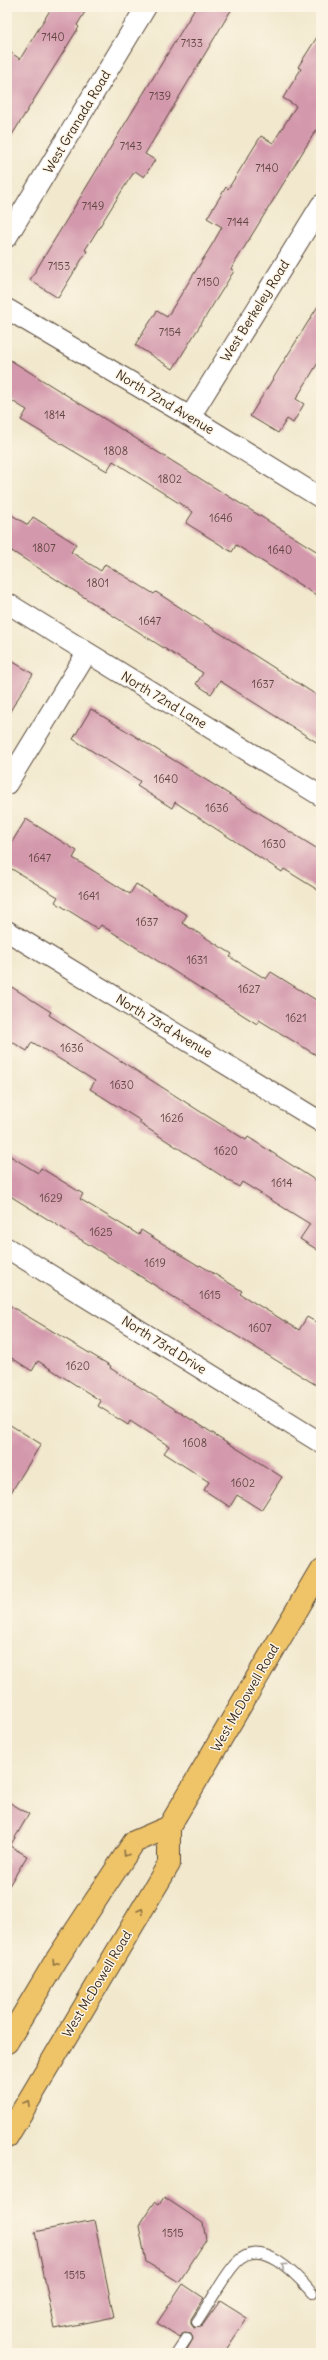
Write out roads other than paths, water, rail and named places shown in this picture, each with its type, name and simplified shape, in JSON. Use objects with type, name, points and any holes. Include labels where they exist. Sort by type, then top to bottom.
[{"type":"main road","name":"West McDowell Road","points":[[7,2137],[169,1864],[169,1827],[321,1569]]},
{"type":"main road","points":[[7,2042],[55,1962],[134,1842],[169,1827]]},
{"type":"street","name":"West Granada Road","points":[[7,237],[146,7]]},
{"type":"street","name":"West Berkeley Road","points":[[190,417],[321,205]]},
{"type":"street","name":"North 72nd Avenue","points":[[7,309],[190,417],[321,498]]},
{"type":"street","name":"North 72nd Lane","points":[[7,603],[321,796]]},
{"type":"street","points":[[7,784],[87,653]]},
{"type":"street","name":"North 73rd Avenue","points":[[7,931],[321,1122]]},
{"type":"street","name":"North 73rd Drive","points":[[7,1248],[321,1443]]},
{"type":"lane","points":[[197,2322],[236,2262],[248,2255],[271,2257],[289,2270],[312,2292]]},
{"type":"lane","points":[[177,2353],[187,2338]]}]
